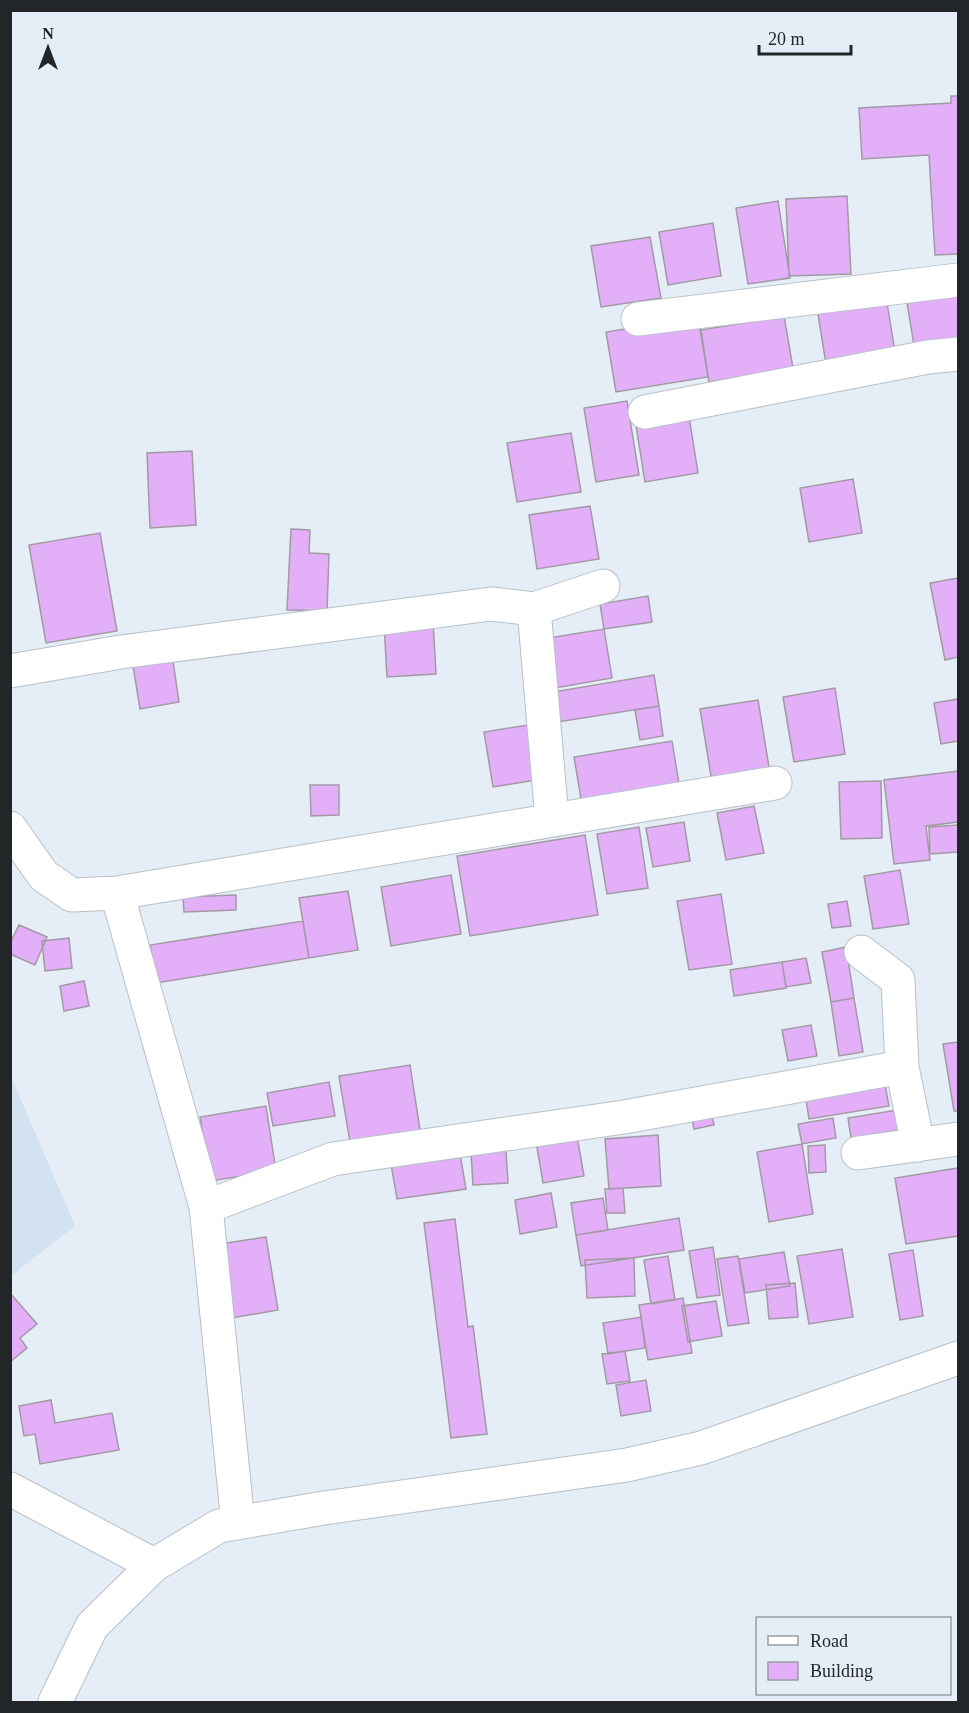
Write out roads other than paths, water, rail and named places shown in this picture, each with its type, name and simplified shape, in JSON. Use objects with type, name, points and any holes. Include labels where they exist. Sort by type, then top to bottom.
[{"type":"street","points":[[638,319],[958,280]]},
{"type":"street","points":[[645,412],[928,357],[958,354]]},
{"type":"street","points":[[10,671],[121,652],[491,604],[534,609],[603,586]]},
{"type":"street","points":[[534,609],[552,819]]},
{"type":"street","points":[[10,828],[44,876],[72,895],[117,893],[775,783]]},
{"type":"street","points":[[117,893],[206,1207],[238,1523]]},
{"type":"street","points":[[861,951],[898,980],[902,1067],[918,1145]]},
{"type":"street","points":[[206,1207],[333,1159],[624,1117],[902,1067]]},
{"type":"street","points":[[858,1153],[958,1139]]},
{"type":"street","points":[[55,1702],[92,1626],[154,1565],[219,1526],[324,1508],[637,1462],[701,1448],[958,1358]]},
{"type":"street","points":[[10,1489],[154,1565]]}]
